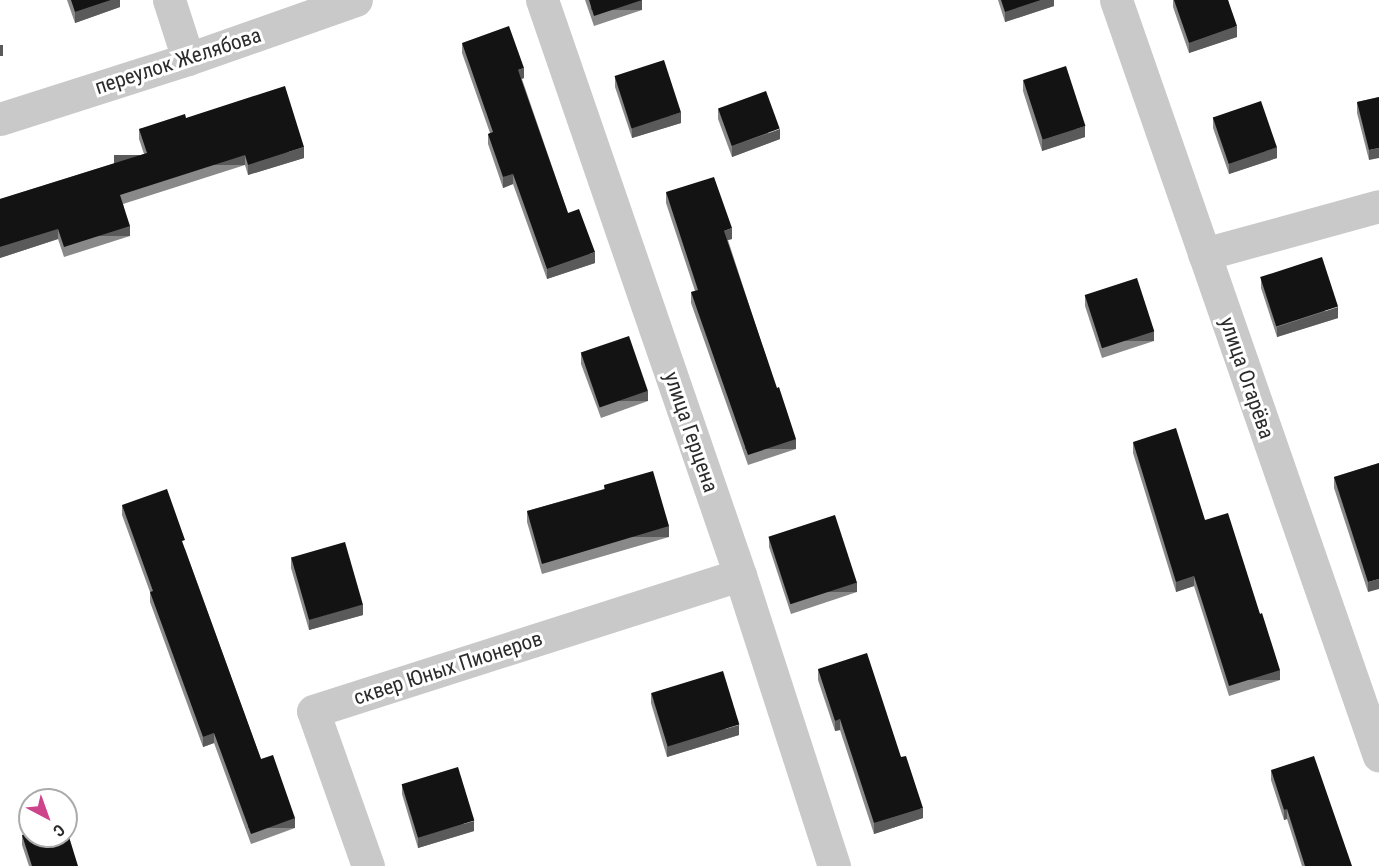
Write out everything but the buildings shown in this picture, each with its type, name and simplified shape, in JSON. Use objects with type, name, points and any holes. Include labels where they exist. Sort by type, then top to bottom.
[{"type":"street","points":[[169,0],[188,59]]},
{"type":"street","name":"переулок Желябова","points":[[0,119],[188,59],[356,0]]},
{"type":"street","name":"улица Герцена","points":[[542,0],[741,575],[834,866]]},
{"type":"street","name":"улица Огарёва","points":[[1116,0],[1379,756]]},
{"type":"street","points":[[1204,254],[1379,206]]},
{"type":"street","name":"сквер Юных Пионеров","points":[[368,866],[313,711],[741,575]]}]
